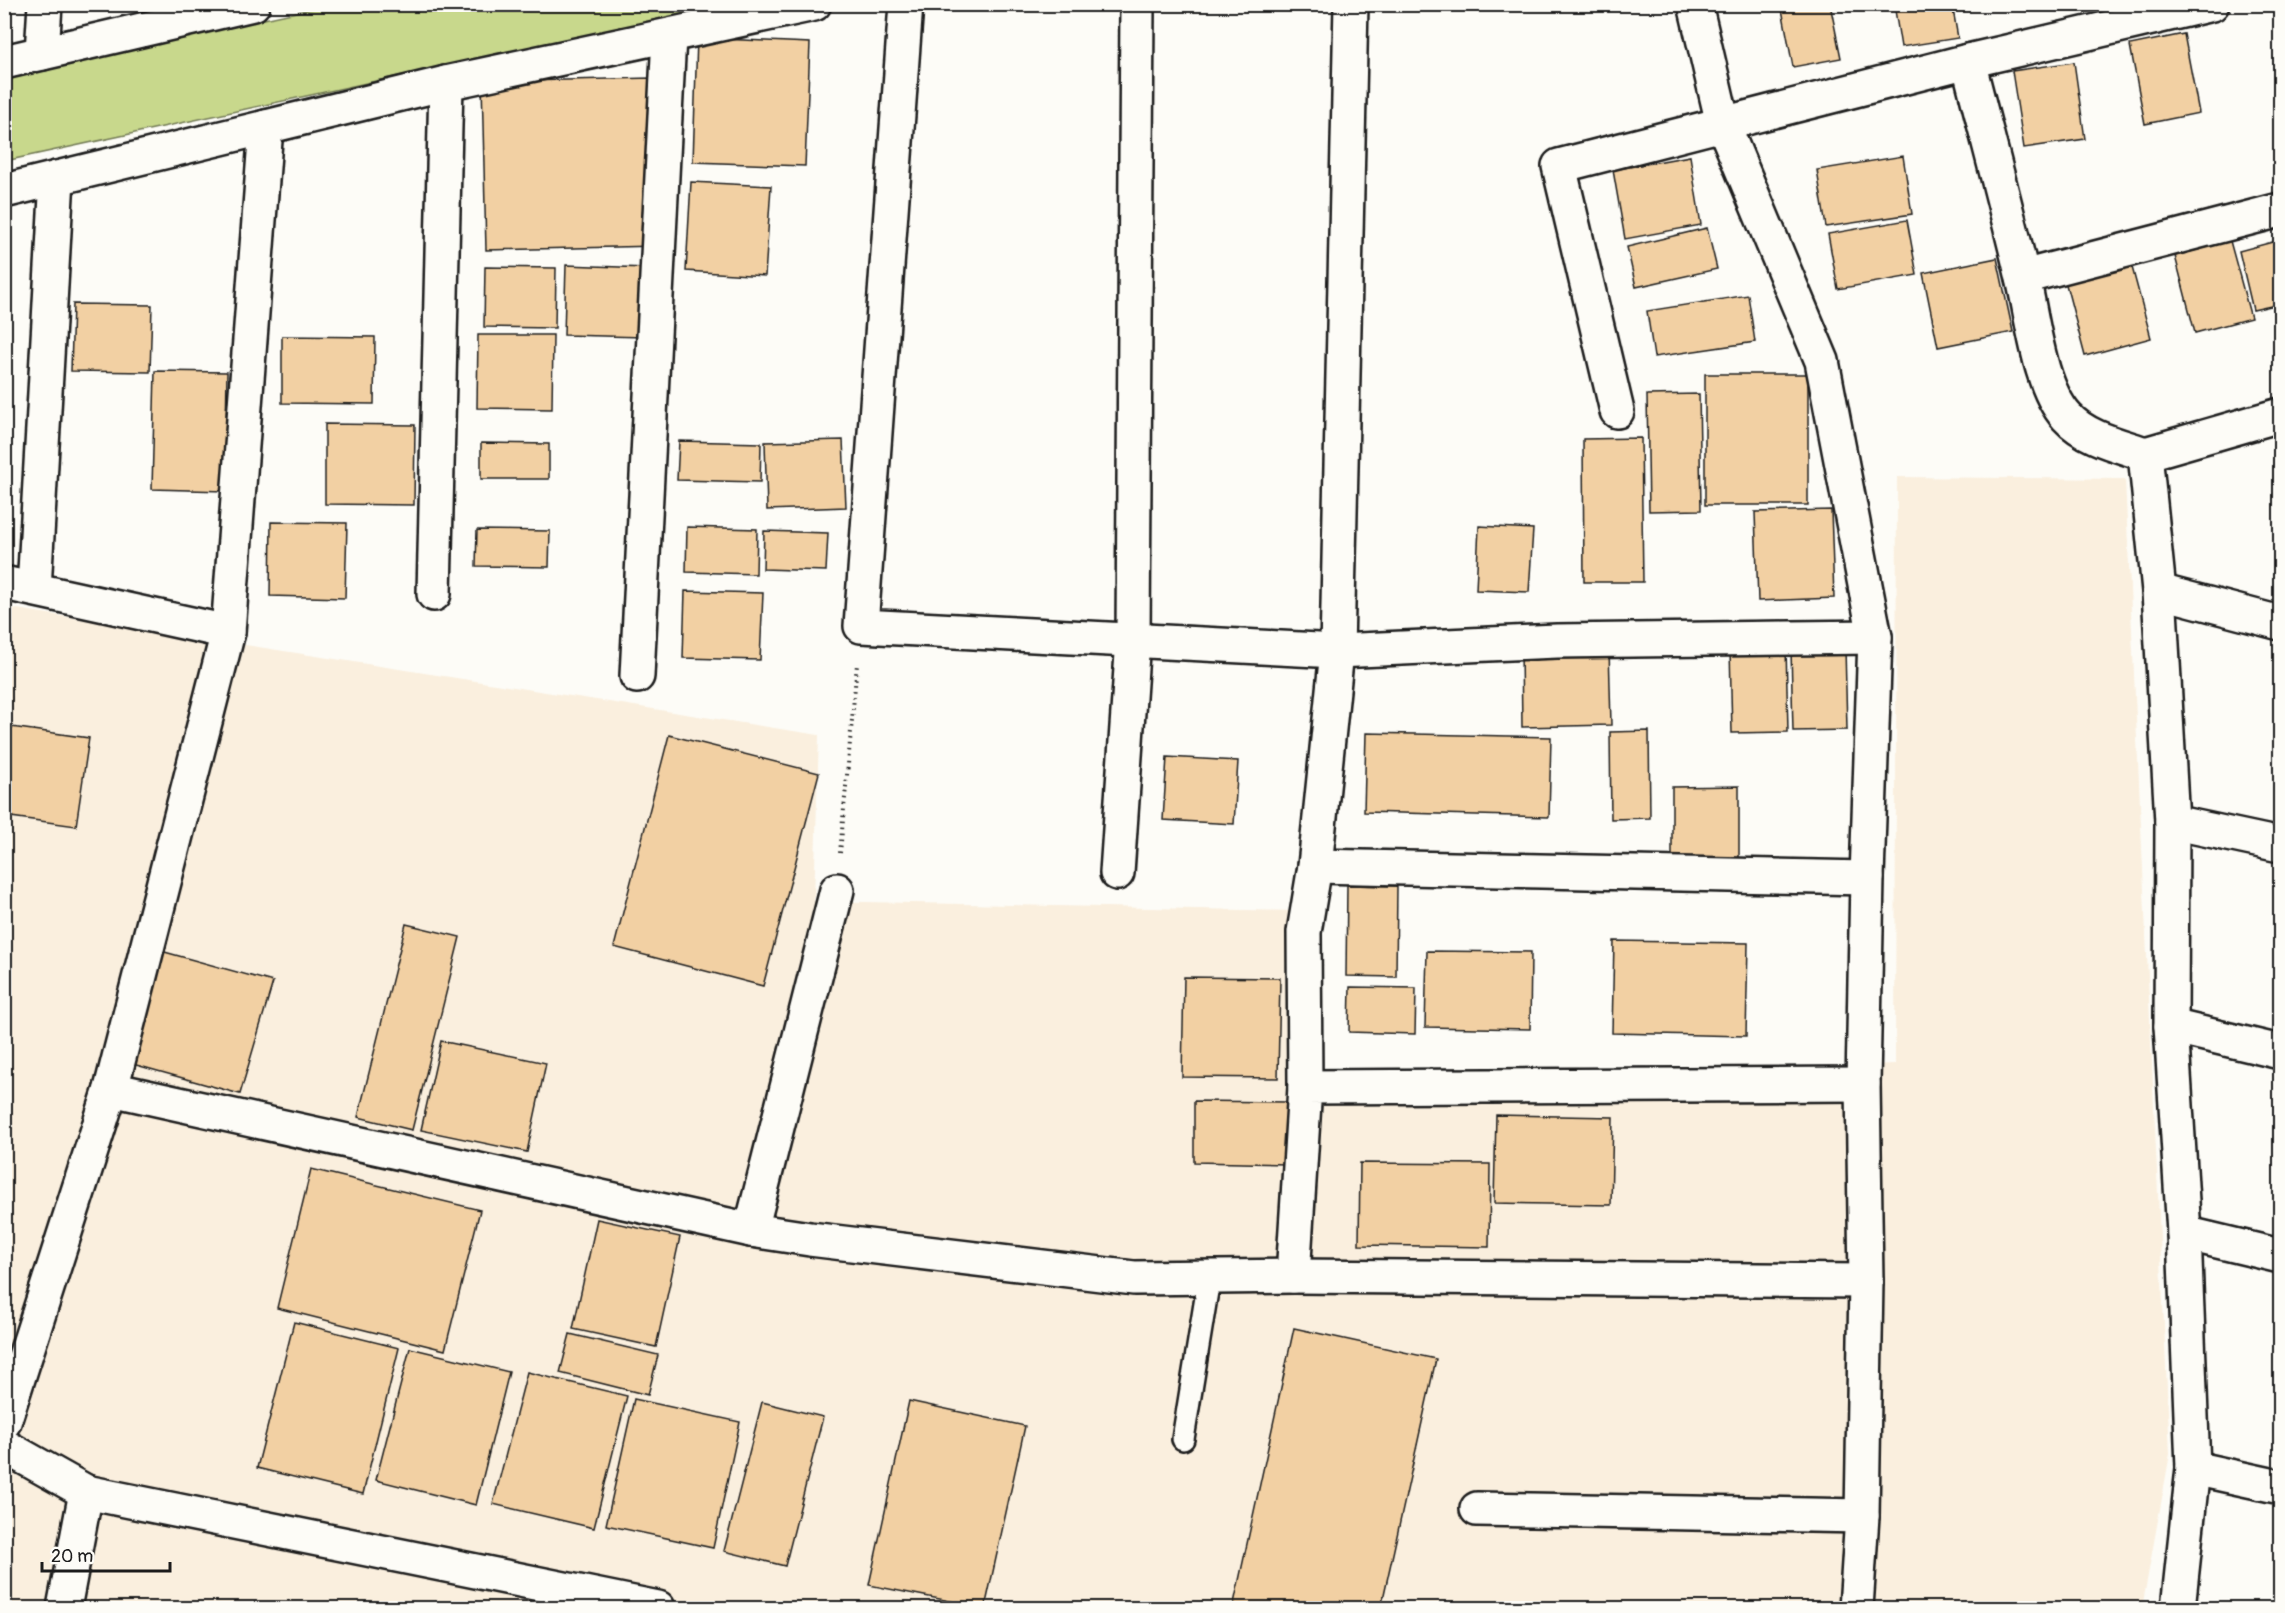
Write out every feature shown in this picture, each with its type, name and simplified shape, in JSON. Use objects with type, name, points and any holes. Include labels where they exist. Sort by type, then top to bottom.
[{"type":"street","points":[[42,53],[45,4]]},
{"type":"street","points":[[4,191],[446,83],[814,4]]},
{"type":"street","points":[[906,4],[861,626],[1337,651],[1557,641],[1875,637]]},
{"type":"street","points":[[1118,873],[1133,639],[1137,4]]},
{"type":"street","points":[[1293,1276],[1305,1087],[1304,932],[1315,866],[1337,651],[1351,4]]},
{"type":"street","points":[[1695,4],[1723,124],[1822,362],[1875,637],[1863,1084],[1866,1281],[1862,1516],[1856,1608]]},
{"type":"street","points":[[1617,411],[1559,166],[1968,61],[2212,4]]},
{"type":"street","points":[[4,62],[236,7]]},
{"type":"street","points":[[637,676],[669,36]]},
{"type":"street","points":[[1968,61],[2023,277],[2047,386],[2056,403],[2078,428],[2145,454],[2280,415]]},
{"type":"street","points":[[434,594],[446,83]]},
{"type":"street","points":[[4,1422],[111,1089],[228,632],[266,127]]},
{"type":"street","points":[[57,178],[19,586],[228,632]]},
{"type":"street","points":[[2023,277],[2280,210]]},
{"type":"street","points":[[2145,454],[2159,591],[2172,822],[2171,1026],[2184,1233],[2193,1468],[2178,1608]]},
{"type":"street","points":[[2159,591],[2280,623]]},
{"type":"street","points":[[2172,822],[2280,845]]},
{"type":"street","points":[[1315,866],[1867,878]]},
{"type":"street","points":[[751,1230],[837,890]]},
{"type":"street","points":[[2171,1026],[2280,1052]]},
{"type":"street","points":[[1305,1087],[1863,1084]]},
{"type":"street","points":[[111,1089],[751,1230],[1134,1278],[1209,1279],[1293,1276],[1866,1281]]},
{"type":"street","points":[[2184,1233],[2280,1256]]},
{"type":"street","points":[[4,1446],[86,1492],[658,1608]]},
{"type":"street","points":[[2193,1468],[2280,1487]]},
{"type":"street","points":[[64,1608],[86,1492]]},
{"type":"street","points":[[1477,1509],[1862,1516]]},
{"type":"lane","points":[[1183,1439],[1209,1279]]},
{"type":"path","points":[[837,890],[861,626]]},
{"type":"shaded area","points":[[1897,477],[2125,479],[2170,1454],[2142,1608],[5,1608],[4,607],[819,735],[814,901],[1297,911],[1289,1083],[1895,1064]]},
{"type":"green space","points":[[329,5],[728,5],[5,161],[4,75]]},
{"type":"building","points":[[1781,4],[1830,4],[1841,58],[1793,67]]},
{"type":"building","points":[[1894,4],[1952,4],[1958,38],[1901,47]]},
{"type":"building","points":[[2184,34],[2199,113],[2145,124],[2130,45]]},
{"type":"building","points":[[697,38],[810,43],[805,166],[693,162]]},
{"type":"building","points":[[2074,62],[2085,139],[2024,148],[2012,71]]},
{"type":"building","points":[[652,78],[657,246],[486,250],[482,82]]},
{"type":"building","points":[[1690,156],[1701,225],[1625,239],[1613,170]]},
{"type":"building","points":[[1903,156],[1912,214],[1826,227],[1817,170]]},
{"type":"building","points":[[691,182],[771,186],[765,276],[686,271]]},
{"type":"building","points":[[1907,220],[1917,275],[1838,289],[1828,234]]},
{"type":"building","points":[[1707,228],[1717,269],[1636,287],[1627,247]]},
{"type":"building","points":[[2280,240],[2280,304],[2253,310],[2239,251]]},
{"type":"building","points":[[2230,241],[2251,318],[2195,333],[2175,256]]},
{"type":"building","points":[[2129,256],[2151,338],[2085,356],[2063,273]]},
{"type":"building","points":[[1997,258],[2013,332],[1938,347],[1923,273]]},
{"type":"building","points":[[566,265],[646,268],[644,337],[564,335]]},
{"type":"building","points":[[485,267],[556,268],[555,328],[484,327]]},
{"type":"building","points":[[1748,295],[1755,342],[1654,357],[1647,311]]},
{"type":"building","points":[[73,304],[152,305],[150,372],[71,371]]},
{"type":"building","points":[[478,335],[553,335],[552,409],[477,408]]},
{"type":"building","points":[[282,336],[375,337],[374,404],[282,403]]},
{"type":"building","points":[[155,371],[227,372],[225,491],[152,489]]},
{"type":"building","points":[[1705,374],[1808,374],[1808,505],[1705,505]]},
{"type":"building","points":[[1699,394],[1701,510],[1649,511],[1647,395]]},
{"type":"building","points":[[325,424],[415,425],[414,505],[325,504]]},
{"type":"building","points":[[1641,438],[1643,582],[1584,582],[1583,439]]},
{"type":"building","points":[[843,440],[846,507],[767,510],[765,442]]},
{"type":"building","points":[[679,441],[761,443],[760,482],[677,480]]},
{"type":"building","points":[[481,443],[549,444],[549,479],[481,479]]},
{"type":"building","points":[[1831,510],[1834,598],[1758,601],[1755,512]]},
{"type":"building","points":[[271,522],[347,523],[345,598],[270,596]]},
{"type":"building","points":[[1479,526],[1533,529],[1529,592],[1476,590]]},
{"type":"building","points":[[687,527],[757,529],[756,574],[686,572]]},
{"type":"building","points":[[477,530],[550,531],[549,567],[476,566]]},
{"type":"building","points":[[764,531],[828,533],[826,571],[763,569]]},
{"type":"building","points":[[685,591],[763,593],[760,660],[683,658]]},
{"type":"building","points":[[1786,647],[1788,732],[1732,733],[1730,649]]},
{"type":"building","points":[[1609,648],[1611,725],[1522,727],[1521,649]]},
{"type":"building","points":[[1845,648],[1847,730],[1793,731],[1791,649]]},
{"type":"building","points":[[4,726],[89,738],[76,826],[4,816]]},
{"type":"building","points":[[1649,731],[1650,818],[1611,819],[1610,732]]},
{"type":"building","points":[[1366,733],[1551,737],[1549,817],[1364,812]]},
{"type":"building","points":[[669,735],[819,773],[763,986],[614,947]]},
{"type":"building","points":[[1167,757],[1238,761],[1234,824],[1163,820]]},
{"type":"building","points":[[1739,786],[1739,860],[1672,860],[1672,787]]},
{"type":"building","points":[[1347,885],[1397,886],[1396,977],[1346,976]]},
{"type":"building","points":[[406,924],[460,937],[412,1130],[358,1117]]},
{"type":"building","points":[[1614,941],[1748,943],[1746,1036],[1612,1033]]},
{"type":"building","points":[[161,951],[273,982],[240,1094],[129,1063]]},
{"type":"building","points":[[1427,951],[1531,952],[1530,1029],[1425,1027]]},
{"type":"building","points":[[1184,977],[1280,978],[1278,1078],[1182,1077]]},
{"type":"building","points":[[1350,987],[1416,988],[1415,1034],[1349,1032]]},
{"type":"building","points":[[441,1041],[546,1063],[527,1152],[421,1130]]},
{"type":"building","points":[[1194,1101],[1286,1102],[1286,1164],[1194,1162]]},
{"type":"building","points":[[1496,1115],[1613,1117],[1611,1205],[1494,1203]]},
{"type":"building","points":[[1360,1163],[1490,1164],[1489,1247],[1359,1245]]},
{"type":"building","points":[[311,1169],[480,1210],[445,1350],[277,1308]]},
{"type":"building","points":[[597,1219],[680,1237],[656,1347],[573,1329]]},
{"type":"building","points":[[294,1322],[399,1348],[363,1494],[257,1468]]},
{"type":"building","points":[[1294,1328],[1436,1359],[1381,1608],[1233,1608]]},
{"type":"building","points":[[570,1334],[658,1355],[648,1395],[560,1373]]},
{"type":"building","points":[[410,1348],[509,1372],[476,1505],[376,1480]]},
{"type":"building","points":[[527,1372],[627,1396],[594,1528],[493,1504]]},
{"type":"building","points":[[634,1399],[740,1422],[713,1548],[606,1525]]},
{"type":"building","points":[[909,1401],[1025,1426],[985,1608],[869,1585]]},
{"type":"building","points":[[762,1402],[823,1417],[785,1566],[724,1551]]}]
